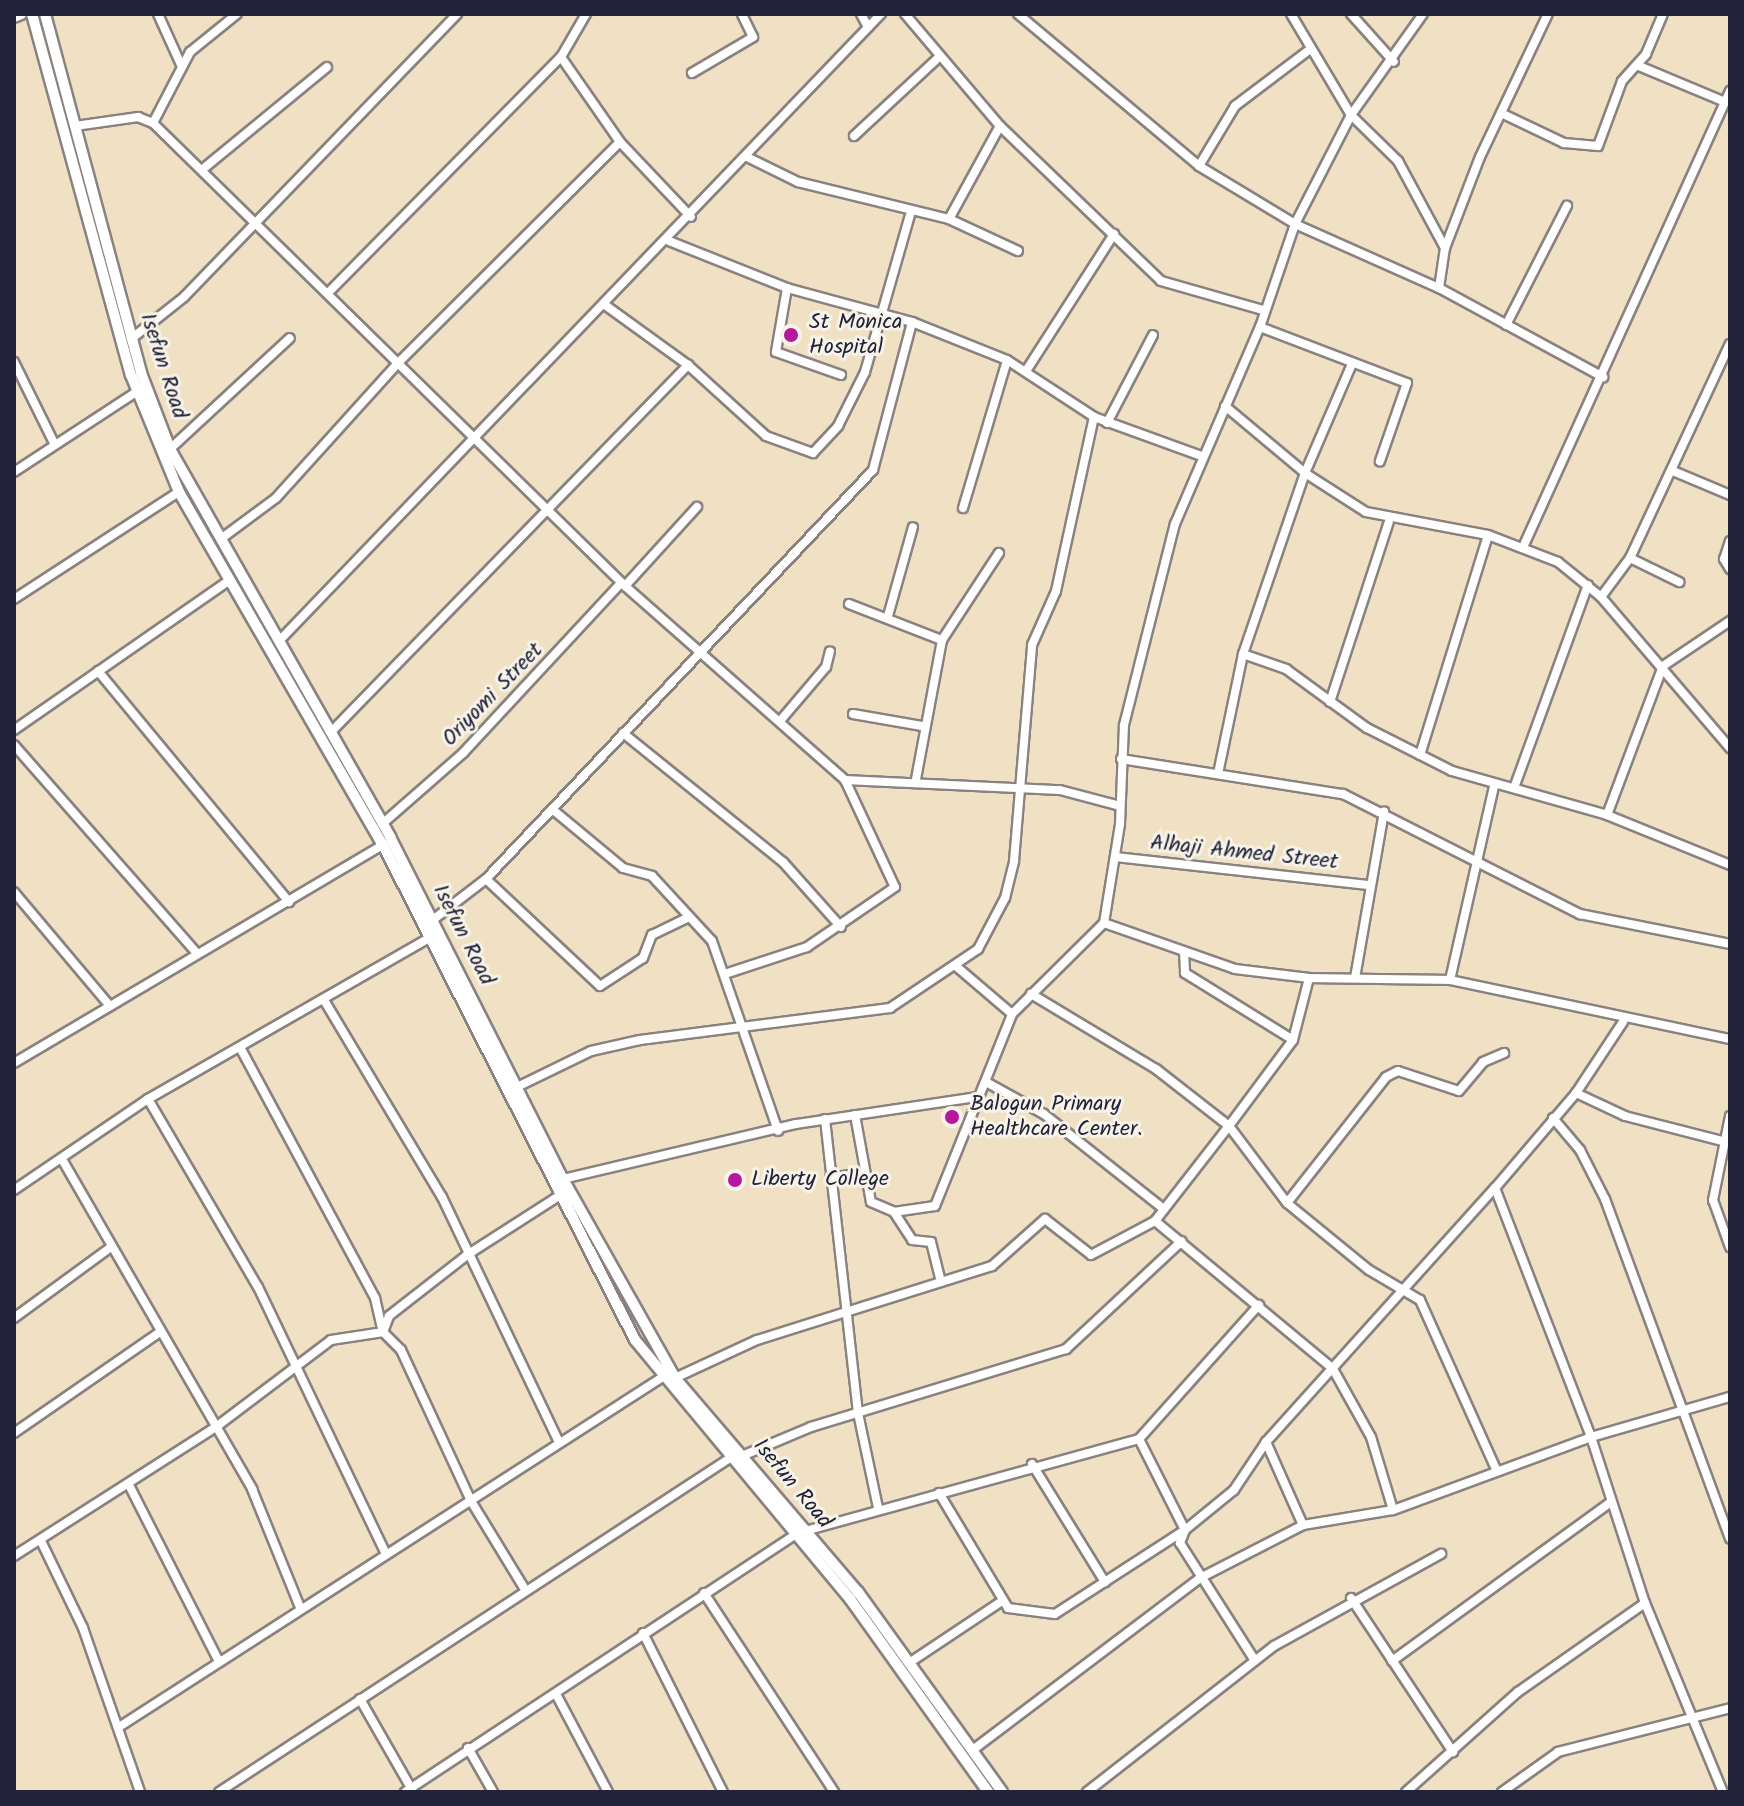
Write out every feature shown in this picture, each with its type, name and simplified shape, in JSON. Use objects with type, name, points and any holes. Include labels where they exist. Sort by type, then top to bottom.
[{"type":"street","points":[[14,17],[21,14]]},
{"type":"street","name":"Isefun Road","points":[[32,14],[141,389],[179,492],[383,845],[661,1378],[903,1668],[988,1792]]},
{"type":"street","name":"Isefun Road","points":[[45,14],[131,339],[141,389],[170,449],[332,731],[434,919],[563,1179],[564,1192],[675,1378],[912,1661],[1002,1792]]},
{"type":"street","points":[[158,14],[182,67]]},
{"type":"street","points":[[153,123],[182,67],[237,14]]},
{"type":"street","points":[[131,339],[184,297],[457,14]]},
{"type":"street","points":[[328,293],[561,57],[586,14]]},
{"type":"street","points":[[692,73],[753,37],[742,14]]},
{"type":"street","points":[[861,14],[868,27]]},
{"type":"street","points":[[280,640],[669,241],[881,14]]},
{"type":"street","points":[[905,14],[937,59],[1000,126],[1161,281],[1263,310]]},
{"type":"street","points":[[1018,14],[1199,166],[1295,224],[1439,288],[1603,377]]},
{"type":"street","points":[[1291,14],[1309,50],[1351,115],[1398,161],[1445,248]]},
{"type":"street","points":[[1351,14],[1394,62]]},
{"type":"street","points":[[855,1115],[863,1173],[871,1202],[894,1212],[935,1206],[962,1153],[977,1097],[986,1082],[1012,1014],[1104,923],[1115,857],[1121,759],[1171,540],[1202,456],[1260,327],[1263,310],[1295,224],[1351,115],[1394,62],[1423,14]]},
{"type":"street","points":[[1439,288],[1445,248],[1501,113],[1548,14]]},
{"type":"street","points":[[1501,113],[1564,143],[1598,146],[1622,81],[1639,66],[1663,14]]},
{"type":"street","points":[[1199,166],[1235,106],[1309,50]]},
{"type":"street","points":[[561,57],[620,142],[691,217]]},
{"type":"street","points":[[854,136],[937,59]]},
{"type":"street","points":[[1639,66],[1725,102]]},
{"type":"street","points":[[204,168],[327,67]]},
{"type":"street","points":[[1524,545],[1603,377],[1730,90]]},
{"type":"street","points":[[75,126],[138,117],[153,123],[204,168],[623,585],[845,780],[896,882],[841,927],[728,973]]},
{"type":"street","points":[[949,219],[1000,126]]},
{"type":"street","points":[[222,538],[276,498],[398,363],[620,142]]},
{"type":"street","points":[[747,157],[776,174],[910,215],[949,219],[1018,251]]},
{"type":"street","points":[[1506,325],[1567,206]]},
{"type":"street","points":[[605,305],[688,365],[766,436],[813,453],[838,426],[884,315],[910,215]]},
{"type":"street","points":[[1026,371],[1114,234]]},
{"type":"street","points":[[669,241],[787,288],[912,322],[1007,360],[1094,417],[1202,456]]},
{"type":"street","points":[[787,288],[776,352],[841,375]]},
{"type":"street","points":[[434,919],[486,879],[699,650],[873,470],[912,322]]},
{"type":"street","points":[[1260,327],[1407,383],[1380,461]]},
{"type":"street","points":[[1107,423],[1153,335]]},
{"type":"street","points":[[170,449],[290,338]]},
{"type":"street","points":[[1601,597],[1630,558],[1730,344]]},
{"type":"street","points":[[963,508],[1007,360]]},
{"type":"street","points":[[14,362],[54,443]]},
{"type":"street","points":[[1219,769],[1243,654],[1305,473],[1352,364]]},
{"type":"street","points":[[332,731],[688,365]]},
{"type":"street","points":[[14,472],[141,389]]},
{"type":"street","points":[[1225,406],[1305,473],[1389,522],[1488,535],[1524,545],[1588,585],[1663,666],[1730,748]]},
{"type":"street","points":[[517,1087],[591,1051],[890,1008],[957,967],[987,936],[1005,898],[1021,787],[1032,645],[1056,591],[1094,417]]},
{"type":"street","points":[[1673,471],[1730,495]]},
{"type":"street","points":[[14,599],[179,492]]},
{"type":"street","name":"Oriyomi Street","points":[[382,824],[463,753],[697,507]]},
{"type":"street","points":[[1330,702],[1389,522]]},
{"type":"street","points":[[888,616],[913,527]]},
{"type":"street","points":[[1420,755],[1488,535]]},
{"type":"street","points":[[1730,541],[1724,559],[1730,569]]},
{"type":"street","points":[[916,779],[922,726],[942,640],[999,553]]},
{"type":"street","points":[[1630,558],[1679,582]]},
{"type":"street","points":[[14,730],[230,580]]},
{"type":"street","points":[[1514,788],[1588,585]]},
{"type":"street","points":[[849,604],[888,616],[942,640]]},
{"type":"street","points":[[1607,815],[1663,666],[1730,621]]},
{"type":"street","points":[[780,721],[826,667],[830,651]]},
{"type":"street","points":[[1243,654],[1286,669],[1330,702],[1420,755],[1494,786],[1514,788],[1607,815],[1730,865]]},
{"type":"street","points":[[98,671],[289,902]]},
{"type":"street","points":[[853,714],[922,726]]},
{"type":"street","points":[[623,733],[783,862],[841,927]]},
{"type":"street","points":[[14,745],[196,952]]},
{"type":"street","points":[[1121,759],[1297,781],[1384,812],[1580,914],[1730,944]]},
{"type":"street","points":[[845,780],[916,779],[1021,787],[1120,806]]},
{"type":"street","points":[[1450,980],[1494,786]]},
{"type":"street","points":[[552,809],[623,868],[652,876],[689,917],[728,973],[778,1131]]},
{"type":"street","points":[[1355,978],[1368,885],[1384,812]]},
{"type":"street","points":[[16,1057],[110,1006],[196,952],[289,902],[383,845]]},
{"type":"street","name":"Alhaji Ahmed Street","points":[[1115,857],[1368,885]]},
{"type":"street","points":[[486,879],[600,986],[643,958],[652,935],[689,917]]},
{"type":"street","points":[[14,892],[110,1006]]},
{"type":"street","points":[[1104,923],[1235,969],[1309,978],[1450,980],[1623,1022],[1730,1039]]},
{"type":"street","points":[[14,1190],[63,1161],[148,1099],[242,1051],[429,938]]},
{"type":"street","points":[[1184,952],[1185,973],[1293,1040]]},
{"type":"street","points":[[957,967],[1012,1014]]},
{"type":"street","points":[[675,1378],[746,1344],[992,1266],[1045,1219],[1091,1255],[1155,1221],[1293,1040],[1309,978]]},
{"type":"street","points":[[1031,994],[1156,1069],[1229,1126],[1287,1203],[1369,1270],[1403,1287],[1420,1300],[1496,1469]]},
{"type":"street","points":[[324,1000],[442,1197],[467,1255],[559,1442]]},
{"type":"street","points":[[912,1661],[999,1603],[1055,1614],[1185,1530],[1234,1490],[1266,1442],[1495,1188],[1576,1093],[1623,1022]]},
{"type":"street","points":[[242,1051],[375,1298],[383,1332],[401,1350],[471,1501],[526,1591]]},
{"type":"street","points":[[1287,1203],[1386,1077],[1398,1071],[1459,1091],[1483,1062],[1504,1053]]},
{"type":"street","points":[[986,1082],[1044,1114],[1164,1209]]},
{"type":"street","points":[[1576,1093],[1625,1116],[1726,1142]]},
{"type":"street","points":[[563,1179],[825,1119],[977,1097]]},
{"type":"street","points":[[148,1099],[215,1207],[386,1554]]},
{"type":"street","points":[[1730,1116],[1713,1200],[1730,1247]]},
{"type":"street","points":[[1553,1118],[1580,1150],[1605,1199],[1730,1539]]},
{"type":"street","points":[[825,1119],[858,1413],[878,1508]]},
{"type":"street","points":[[63,1161],[252,1489],[300,1607]]},
{"type":"street","points":[[830,1178],[863,1173]]},
{"type":"street","points":[[1495,1188],[1591,1437],[1645,1603],[1723,1792]]},
{"type":"street","points":[[383,1332],[389,1316],[467,1255],[564,1192]]},
{"type":"street","points":[[894,1212],[912,1240],[931,1242],[941,1282]]},
{"type":"street","points":[[1155,1221],[1333,1369],[1371,1437],[1393,1510]]},
{"type":"street","points":[[742,1456],[858,1413],[1066,1349],[1182,1241]]},
{"type":"street","points":[[14,1318],[111,1247]]},
{"type":"street","points":[[805,1531],[1032,1464],[1139,1439],[1259,1305]]},
{"type":"street","points":[[14,1433],[160,1332]]},
{"type":"street","points":[[14,1556],[42,1543],[129,1485],[181,1443],[216,1427],[298,1371],[331,1340],[383,1332]]},
{"type":"street","points":[[119,1727],[300,1607],[661,1378]]},
{"type":"street","points":[[974,1749],[1200,1578],[1303,1525],[1393,1510],[1496,1469],[1591,1437],[1730,1397]]},
{"type":"street","points":[[1139,1439],[1185,1530],[1180,1543],[1254,1659]]},
{"type":"street","points":[[1266,1442],[1303,1525]]},
{"type":"street","points":[[219,1792],[730,1458]]},
{"type":"street","points":[[1032,1464],[1105,1582]]},
{"type":"street","points":[[129,1485],[218,1660]]},
{"type":"street","points":[[939,1493],[999,1603]]},
{"type":"street","points":[[1392,1661],[1611,1502]]},
{"type":"street","points":[[360,1699],[408,1790],[468,1748],[557,1696],[643,1633],[793,1536]]},
{"type":"street","points":[[42,1543],[119,1727],[140,1792]]},
{"type":"street","points":[[1087,1792],[1254,1659],[1351,1598],[1441,1554]]},
{"type":"street","points":[[704,1593],[834,1792]]},
{"type":"street","points":[[1351,1598],[1453,1752]]},
{"type":"street","points":[[1406,1792],[1588,1637],[1645,1603]]},
{"type":"street","points":[[643,1633],[723,1792]]},
{"type":"street","points":[[557,1696],[608,1792]]},
{"type":"street","points":[[1502,1792],[1558,1752],[1691,1715],[1730,1708]]},
{"type":"street","points":[[468,1748],[493,1792]]},
{"type":"place","name":"St Monica Hospital","points":[[791,335]]},
{"type":"place","name":"Balogun Primary Healthcare Center.","points":[[952,1117]]},
{"type":"place","name":"Liberty College","points":[[735,1180]]}]
